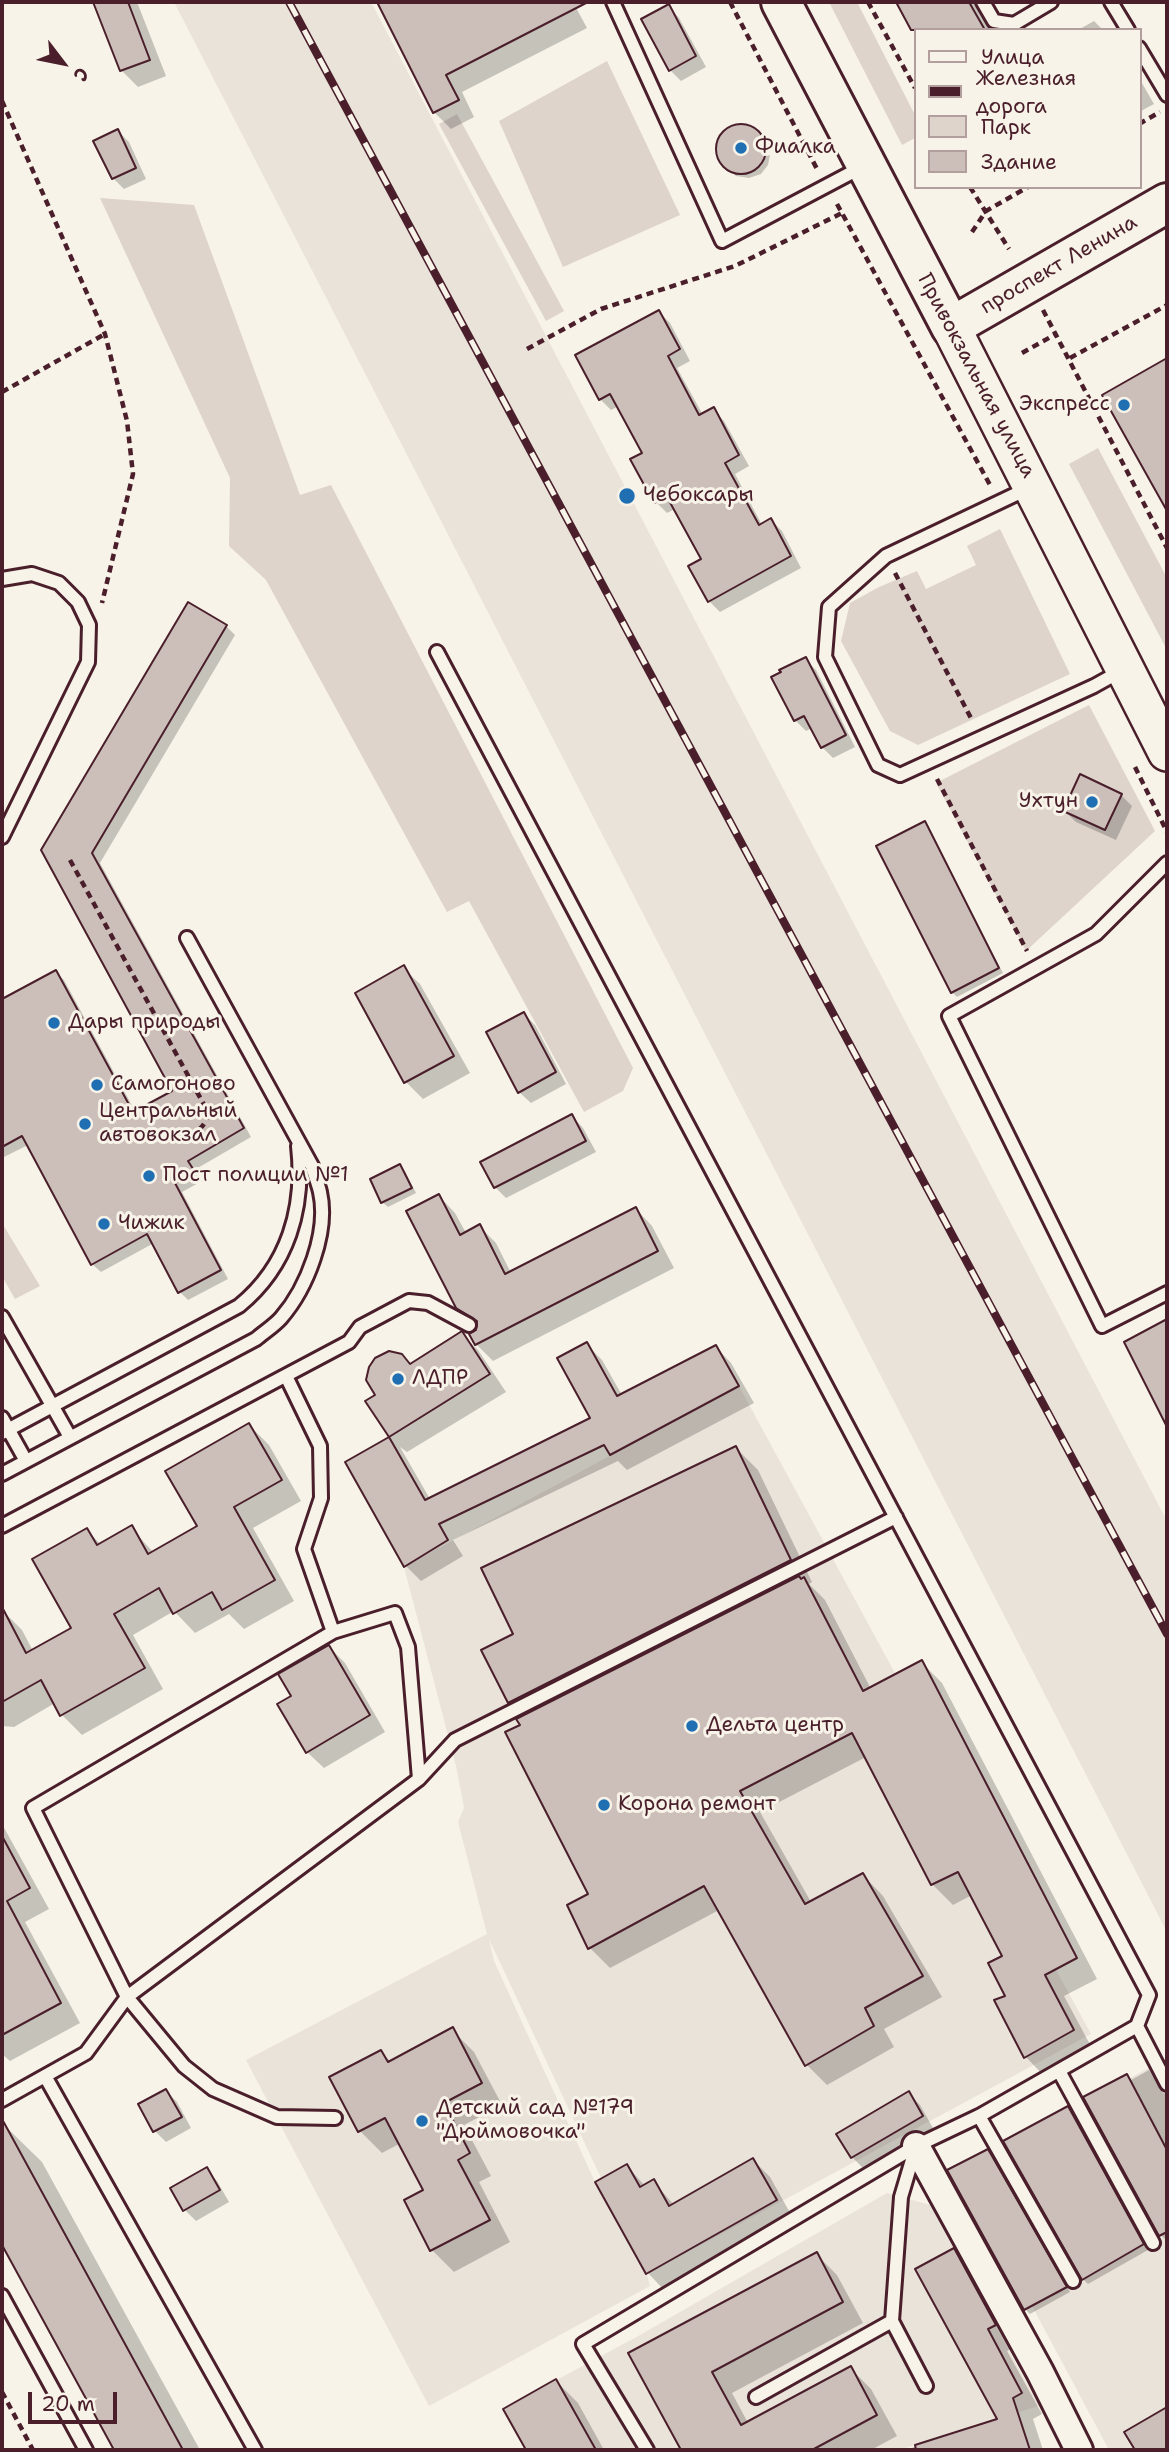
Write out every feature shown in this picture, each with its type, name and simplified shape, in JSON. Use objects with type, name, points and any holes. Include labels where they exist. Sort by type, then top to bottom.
[{"type":"main road","name":"Привокзальная улица","points":[[781,2],[951,327]]},
{"type":"main road","name":"проспект Ленина","points":[[951,327],[1167,202]]},
{"type":"street","name":"Привокзальная улица","points":[[951,327],[1166,747]]},
{"type":"street","points":[[916,2146],[1040,2372],[1079,2450]]},
{"type":"lane","points":[[613,2],[722,241],[865,165]]},
{"type":"lane","points":[[983,2],[994,21],[1014,24],[1051,2]]},
{"type":"lane","points":[[1111,2],[1127,28]]},
{"type":"lane","points":[[1141,51],[1167,95]]},
{"type":"lane","points":[[1033,486],[886,556],[829,607],[825,657],[878,765],[900,775],[1124,669]]},
{"type":"lane","points":[[2,579],[33,574],[59,583],[78,602],[89,625],[88,662],[2,837]]},
{"type":"lane","points":[[437,652],[1149,1995],[1137,2026],[979,2116],[916,2146],[583,2344],[647,2450]]},
{"type":"lane","points":[[1167,863],[1096,934],[949,1016],[1102,1326],[1167,1293]]},
{"type":"lane","points":[[2,1474],[256,1339],[280,1318],[302,1287],[316,1252],[322,1217],[321,1193],[312,1166],[187,938]]},
{"type":"lane","points":[[5,1432],[239,1306],[253,1294],[271,1271],[285,1246],[296,1213],[301,1177],[296,1137]]},
{"type":"lane","points":[[2,1526],[349,1342],[360,1327],[409,1301],[428,1303],[469,1325]]},
{"type":"lane","points":[[2,1317],[70,1437]]},
{"type":"lane","points":[[286,1376],[320,1446],[321,1498],[304,1549],[333,1633]]},
{"type":"lane","points":[[2,1418],[5,1432],[26,1461]]},
{"type":"lane","points":[[2,2100],[86,2053],[127,1997],[419,1779],[454,1740],[896,1517]]},
{"type":"lane","points":[[334,2118],[277,2117],[213,2089],[184,2066],[127,1997],[33,1808],[333,1633],[395,1613],[408,1647],[419,1779]]},
{"type":"lane","points":[[1137,2026],[1167,2084]]},
{"type":"lane","points":[[1059,2071],[1153,2243]]},
{"type":"lane","points":[[46,2076],[255,2450]]},
{"type":"lane","points":[[979,2116],[1073,2281]]},
{"type":"lane","points":[[916,2146],[901,2197],[892,2321],[926,2386]]},
{"type":"lane","points":[[2,2296],[86,2450]]},
{"type":"lane","points":[[756,2397],[892,2321]]},
{"type":"path","points":[[730,2],[826,185],[999,502]]},
{"type":"path","points":[[868,2],[914,87]]},
{"type":"path","points":[[2,101],[105,334],[127,421],[133,474],[100,608]]},
{"type":"path","points":[[1141,123],[1167,108]]},
{"type":"path","points":[[972,189],[1009,249]]},
{"type":"path","points":[[972,232],[986,211],[1024,189]]},
{"type":"path","points":[[527,349],[601,309],[735,266],[842,213]]},
{"type":"path","points":[[1069,358],[1167,305]]},
{"type":"path","points":[[1041,307],[1167,548]]},
{"type":"path","points":[[2,392],[105,334]]},
{"type":"path","points":[[1023,353],[1056,334]]},
{"type":"path","points":[[886,556],[982,738]]},
{"type":"path","points":[[929,762],[1036,967]]},
{"type":"path","points":[[71,860],[208,1112],[207,1123],[200,1130],[178,1141]]},
{"type":"path","points":[[2,2392],[33,2450]]},
{"type":"shaded area","points":[[174,2],[371,2],[1167,1521],[1167,1932]]},
{"type":"shaded area","points":[[739,1386],[1091,2034],[647,2274],[650,2286],[429,2406],[246,2060],[487,1934],[458,1822],[464,1808],[456,1766],[404,1567]],"holes":[[[489,1939],[640,2261],[595,2182],[494,1961]]]},
{"type":"shaded area","points":[[1167,2058],[1167,2450],[1109,2450],[960,2171]]},
{"type":"shaded area","points":[[887,2193],[930,2205],[1039,2406],[899,2450],[526,2450],[503,2409],[640,2335]]},
{"type":"green space","points":[[829,2],[857,2],[914,113],[914,139],[902,145]]},
{"type":"green space","points":[[607,61],[680,215],[563,267],[499,121]]},
{"type":"green space","points":[[457,114],[564,311],[546,321],[439,124]]},
{"type":"green space","points":[[100,198],[194,205],[300,495],[331,485],[633,1068],[623,1091],[584,1112],[469,901],[447,912],[266,580],[229,546],[230,478]]},
{"type":"green space","points":[[1098,448],[1167,578],[1167,650],[1069,464]]},
{"type":"green space","points":[[1000,529],[1070,674],[918,745],[890,731],[841,641],[850,603],[917,571],[926,589],[976,565],[967,546]]},
{"type":"green space","points":[[1089,705],[1155,831],[1026,951],[936,783]]},
{"type":"green space","points":[[2,1223],[40,1286],[15,1299],[2,1276]]},
{"type":"building","points":[[93,2],[128,2],[150,60],[120,71]]},
{"type":"building","points":[[377,2],[588,2],[446,75],[459,100],[433,113]]},
{"type":"building","points":[[896,2],[969,2],[984,28],[914,28],[911,30]]},
{"type":"building","points":[[669,4],[696,56],[669,71],[641,19]]},
{"type":"building","name":"Фиалка","points":[[741,124],[758,132],[766,149],[758,166],[741,174],[724,166],[716,149],[724,132]]},
{"type":"building","points":[[118,129],[136,168],[112,179],[93,141]]},
{"type":"building","name":"Чебоксары","points":[[659,310],[680,349],[668,356],[699,415],[714,407],[739,455],[725,463],[759,525],[771,518],[791,556],[708,602],[688,566],[701,559],[667,497],[654,503],[630,459],[642,453],[610,394],[599,400],[575,355]]},
{"type":"building","points":[[1167,358],[1167,511],[1102,395]]},
{"type":"building","points":[[188,602],[227,625],[92,853],[244,1128],[188,1161],[195,1172],[175,1183],[221,1270],[178,1293],[147,1234],[91,1265],[22,1136],[2,1147],[2,999],[56,970],[133,1112],[172,1091],[41,850]]},
{"type":"building","points":[[806,657],[846,735],[821,748],[804,716],[794,721],[771,677],[781,672],[779,670]]},
{"type":"building","name":"Ухтун","points":[[1080,774],[1122,794],[1105,830],[1063,811]]},
{"type":"building","points":[[925,821],[999,968],[951,993],[876,846]]},
{"type":"building","points":[[404,965],[454,1056],[404,1083],[355,993]]},
{"type":"building","points":[[524,1012],[556,1072],[518,1093],[486,1032]]},
{"type":"building","points":[[572,1114],[586,1141],[494,1188],[480,1162]]},
{"type":"building","points":[[400,1164],[412,1188],[381,1203],[370,1179]]},
{"type":"building","points":[[439,1194],[460,1235],[480,1224],[505,1274],[636,1207],[658,1251],[475,1345],[469,1334],[476,1330],[477,1321],[456,1308],[406,1211]]},
{"type":"building","points":[[1167,1319],[1167,1427],[1124,1342]]},
{"type":"building","points":[[462,1331],[490,1374],[389,1437],[365,1401],[375,1395],[366,1380],[369,1367],[375,1358],[389,1351],[402,1354],[410,1364]]},
{"type":"building","points":[[587,1342],[617,1396],[716,1345],[739,1386],[610,1455],[604,1445],[439,1524],[448,1540],[404,1567],[345,1462],[389,1437],[425,1500],[590,1418],[557,1358]]},
{"type":"building","points":[[249,1423],[282,1480],[234,1507],[275,1580],[222,1610],[212,1592],[173,1614],[159,1588],[114,1614],[145,1668],[60,1716],[41,1680],[2,1702],[2,1607],[26,1653],[71,1628],[32,1559],[87,1528],[97,1545],[132,1525],[148,1554],[197,1526],[165,1471]]},
{"type":"building","points":[[736,1446],[791,1560],[508,1703],[481,1650],[513,1634],[481,1568]]},
{"type":"building","points":[[799,1576],[801,1579],[804,1577],[863,1691],[922,1660],[1077,1958],[1045,1975],[1074,2030],[1024,2058],[994,2000],[1005,1996],[988,1963],[1002,1956],[958,1872],[931,1885],[852,1733],[740,1791],[805,1904],[863,1873],[923,1976],[865,2008],[874,2026],[805,2066],[704,1886],[588,1949],[567,1905],[588,1894],[505,1732],[520,1725],[516,1719]]},
{"type":"building","points":[[329,1645],[370,1715],[306,1753],[277,1704],[291,1696],[278,1674]]},
{"type":"building","points":[[2,1836],[30,1888],[7,1901],[61,2003],[2,2035]]},
{"type":"building","points":[[453,2027],[482,2083],[444,2103],[470,2153],[458,2160],[490,2220],[430,2251],[404,2200],[423,2190],[385,2118],[358,2132],[329,2077],[381,2050],[388,2062]]},
{"type":"building","points":[[1127,2074],[1167,2150],[1167,2232],[1159,2236],[1083,2097]]},
{"type":"building","points":[[166,2089],[182,2117],[153,2132],[138,2104]]},
{"type":"building","points":[[909,2091],[923,2116],[851,2158],[836,2134]]},
{"type":"building","points":[[1068,2106],[1144,2244],[1082,2280],[1003,2141]]},
{"type":"building","points":[[2,2119],[183,2450],[114,2450],[2,2245]]},
{"type":"building","points":[[988,2149],[1067,2287],[1024,2310],[947,2170]]},
{"type":"building","points":[[753,2158],[777,2200],[646,2274],[595,2182],[627,2164],[640,2187],[654,2179],[669,2206]]},
{"type":"building","points":[[207,2167],[220,2190],[183,2211],[170,2188]]},
{"type":"building","points":[[954,2248],[996,2325],[988,2329],[1022,2393],[1013,2398],[1030,2450],[916,2450],[915,2445],[997,2419],[915,2269]]},
{"type":"building","points":[[817,2252],[843,2302],[712,2372],[741,2425],[851,2366],[877,2415],[812,2450],[681,2450],[628,2353]]},
{"type":"building","points":[[556,2379],[596,2450],[526,2450],[503,2409]]},
{"type":"building","points":[[1167,2407],[1167,2450],[1135,2450],[1124,2432]]},
{"type":"railway","points":[[289,2],[1167,1634]]},
{"type":"place","name":"Фиалка","points":[[741,148]]},
{"type":"place","name":"Экспресс","points":[[1124,405]]},
{"type":"place","name":"Чебоксары","points":[[627,496]]},
{"type":"place","name":"Ухтун","points":[[1092,802]]},
{"type":"place","name":"Дары природы","points":[[54,1023]]},
{"type":"place","name":"Самогоново","points":[[97,1085]]},
{"type":"place","name":"Центральный автовокзал","points":[[85,1124]]},
{"type":"place","name":"Пост полиции №1","points":[[149,1176]]},
{"type":"place","name":"Чижик","points":[[104,1224]]},
{"type":"place","name":"ЛДПР","points":[[398,1379]]},
{"type":"place","name":"Дельта центр","points":[[692,1726]]},
{"type":"place","name":"Корона ремонт","points":[[604,1805]]},
{"type":"place","name":"Детский сад №179 \"Дюймовочка\"","points":[[422,2121]]}]
